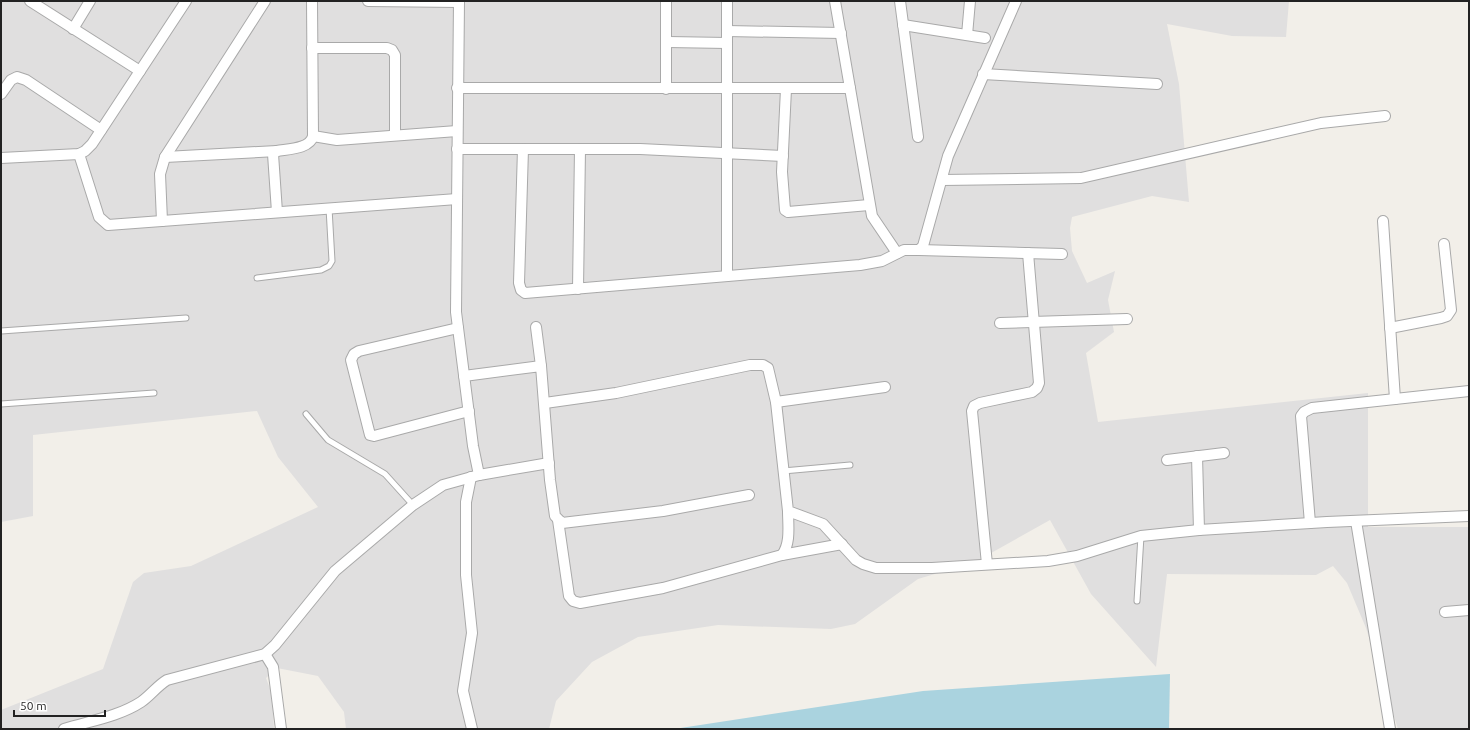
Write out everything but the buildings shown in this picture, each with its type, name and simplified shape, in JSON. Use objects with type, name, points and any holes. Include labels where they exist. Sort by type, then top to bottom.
[{"type":"street","points":[[30,1],[140,72]]},
{"type":"street","points":[[72,29],[90,1]]},
{"type":"street","points":[[1,158],[79,154],[85,151],[92,144],[186,1]]},
{"type":"street","points":[[162,221],[160,174],[165,156],[265,1]]},
{"type":"street","points":[[165,156],[277,151],[308,145],[312,141],[312,1]]},
{"type":"street","points":[[368,1],[459,2],[456,312],[469,411],[475,476],[466,502],[466,575],[472,633],[463,691],[472,729]]},
{"type":"street","points":[[666,1],[668,42],[666,89]]},
{"type":"street","points":[[727,1],[727,276]]},
{"type":"street","points":[[835,1],[869,205],[872,216],[901,252]]},
{"type":"street","points":[[900,1],[918,137]]},
{"type":"street","points":[[967,34],[970,1]]},
{"type":"street","points":[[918,250],[923,246],[948,156],[1016,1]]},
{"type":"street","points":[[903,25],[985,38]]},
{"type":"street","points":[[727,31],[841,34]]},
{"type":"street","points":[[668,42],[727,43]]},
{"type":"street","points":[[312,48],[387,48],[392,50],[395,55],[395,135]]},
{"type":"street","points":[[984,74],[1158,84]]},
{"type":"street","points":[[1,94],[11,80],[17,76],[26,80],[101,130]]},
{"type":"street","points":[[457,88],[726,90],[850,88]]},
{"type":"street","points":[[786,89],[783,156],[785,210],[788,212],[869,205]]},
{"type":"street","points":[[942,180],[1081,178],[1321,123],[1385,116]]},
{"type":"street","points":[[313,136],[337,140],[457,131]]},
{"type":"street","points":[[457,149],[640,149],[783,156]]},
{"type":"street","points":[[523,149],[519,283],[521,290],[525,293],[532,294],[860,265],[882,261],[901,252],[918,250],[1062,254]]},
{"type":"street","points":[[578,289],[580,149]]},
{"type":"street","points":[[277,151],[273,154],[277,212]]},
{"type":"street","points":[[79,154],[99,218],[108,225],[456,199]]},
{"type":"street","points":[[1384,221],[1395,399]]},
{"type":"street","points":[[1390,328],[1441,318],[1447,316],[1451,310],[1444,244]]},
{"type":"street","points":[[987,564],[972,411],[974,406],[980,403],[1032,392],[1039,383],[1028,253]]},
{"type":"street","points":[[1000,323],[1128,318]]},
{"type":"street","points":[[536,327],[545,403],[549,463],[555,516],[562,524],[663,511],[749,495]]},
{"type":"street","points":[[458,328],[359,351],[354,354],[351,360],[370,435],[374,436],[469,411]]},
{"type":"street","points":[[545,403],[616,393],[750,365],[762,365],[768,368],[776,402],[788,511],[787,543],[786,549],[782,554]]},
{"type":"street","points":[[464,376],[541,366]]},
{"type":"street","points":[[776,402],[884,387]]},
{"type":"street","points":[[1310,523],[1301,416],[1304,412],[1312,408],[1469,391]]},
{"type":"street","points":[[1167,460],[1224,453]]},
{"type":"street","points":[[1197,456],[1199,530]]},
{"type":"street","points":[[64,729],[127,710],[142,702],[159,685],[167,680],[265,654],[275,645],[335,571],[413,505],[443,485],[475,476],[549,463]]},
{"type":"street","points":[[788,511],[823,524],[856,560],[876,568],[932,568],[1048,561],[1077,556],[1141,536],[1199,530],[1356,520],[1469,516]]},
{"type":"street","points":[[558,520],[569,596],[573,601],[580,603],[663,588],[782,554],[842,544]]},
{"type":"street","points":[[1356,520],[1390,729]]},
{"type":"street","points":[[1445,612],[1469,610]]},
{"type":"street","points":[[265,654],[273,667],[281,729]]},
{"type":"lane","points":[[257,278],[321,270],[330,266],[332,261],[329,208]]},
{"type":"lane","points":[[1,331],[186,318]]},
{"type":"lane","points":[[1,404],[154,393]]},
{"type":"lane","points":[[306,414],[328,440],[385,474],[413,505]]},
{"type":"lane","points":[[783,471],[850,465]]},
{"type":"lane","points":[[1137,601],[1141,536]]},
{"type":"shaded area","points":[[1,1],[1289,1],[1286,37],[1232,36],[1167,24],[1179,84],[1189,202],[1152,196],[1072,217],[1070,228],[1072,251],[1087,283],[1115,271],[1108,300],[1114,332],[1086,353],[1098,422],[1368,393],[1368,527],[1469,527],[1469,729],[1398,729],[1366,628],[1347,583],[1333,566],[1316,575],[1167,574],[1156,667],[1091,594],[1050,520],[975,562],[918,579],[855,624],[831,629],[718,625],[638,637],[592,662],[556,701],[549,729],[346,729],[344,712],[318,676],[277,668],[266,678],[272,694],[274,729],[1,729],[1,710],[103,669],[133,582],[144,573],[191,566],[318,507],[278,457],[257,411],[33,435],[33,516],[1,522]]},
{"type":"water","points":[[1170,674],[1169,729],[674,729],[923,691]]}]
